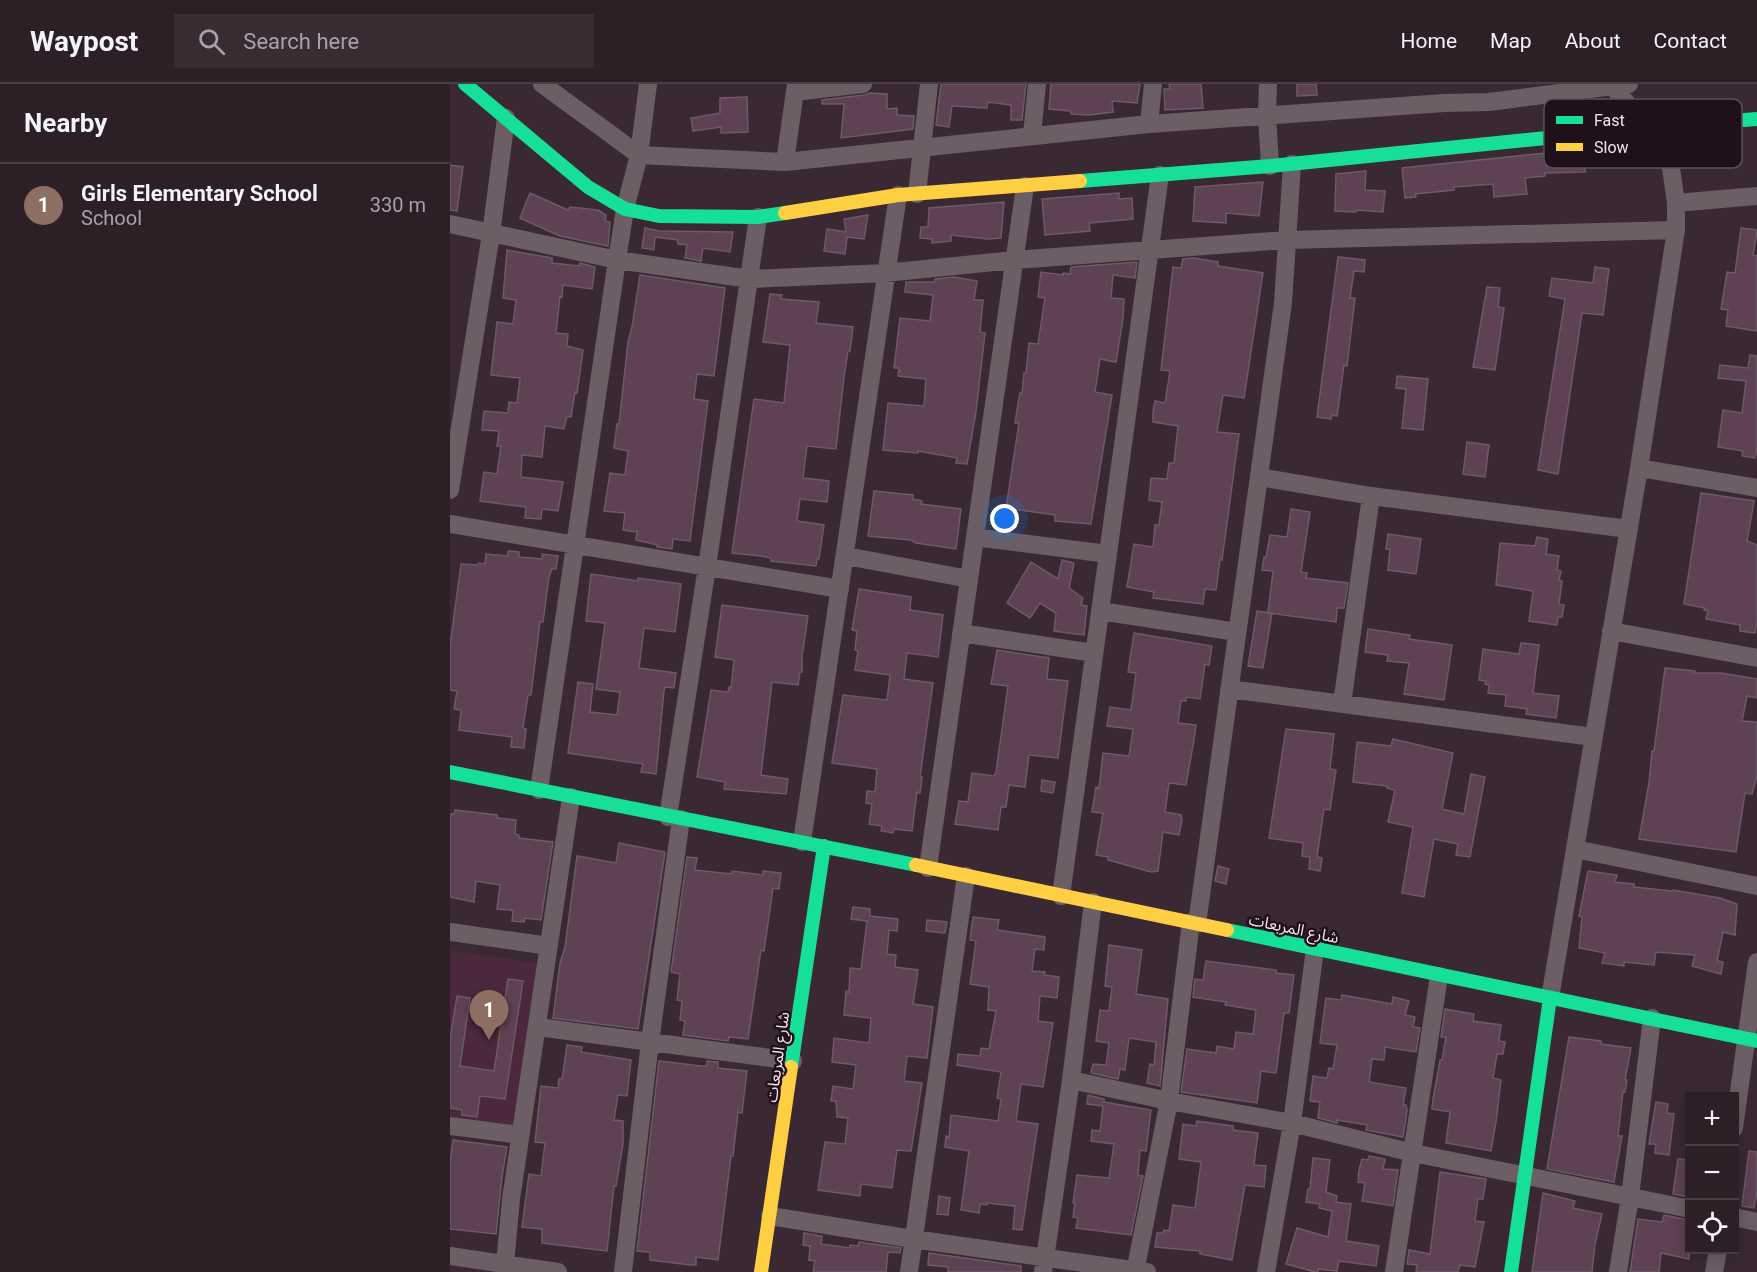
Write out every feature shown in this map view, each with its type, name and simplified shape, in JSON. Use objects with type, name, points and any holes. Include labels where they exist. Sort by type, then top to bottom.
[{"type":"street","points":[[465,84],[588,187],[626,209],[659,216],[758,217],[898,195],[1270,166],[1544,138]]},
{"type":"street","points":[[542,84],[639,155],[785,162],[1149,124],[1444,103],[1490,93],[1617,85],[1627,99]]},
{"type":"street","points":[[539,790],[617,260],[639,155],[648,84]]},
{"type":"street","points":[[785,162],[796,88],[863,84]]},
{"type":"street","points":[[917,194],[929,84]]},
{"type":"street","points":[[1032,135],[1037,84]]},
{"type":"street","points":[[1149,124],[1153,84]]},
{"type":"street","points":[[1268,84],[1270,166]]},
{"type":"street","points":[[450,490],[491,234],[506,118]]},
{"type":"street","points":[[1742,120],[1757,119]]},
{"type":"street","points":[[770,1216],[913,1239],[1044,1265],[1139,1271],[1169,1101],[1259,477],[1283,303],[1292,164]]},
{"type":"street","points":[[1511,1272],[1550,998],[1639,468],[1676,230],[1676,203],[1671,168]]},
{"type":"street","points":[[1061,896],[1160,175]]},
{"type":"street","points":[[927,868],[1025,186]]},
{"type":"street","points":[[802,842],[898,195]]},
{"type":"street","points":[[1676,203],[1757,196]]},
{"type":"street","points":[[623,1272],[674,818],[707,567],[758,217]]},
{"type":"street","points":[[450,224],[617,260],[750,279],[885,273],[1014,260],[1287,240],[1676,230]]},
{"type":"street","points":[[1639,468],[1757,488]]},
{"type":"street","points":[[1259,477],[1371,496],[1628,529]]},
{"type":"street","points":[[1342,704],[1371,496]]},
{"type":"street","points":[[450,524],[840,590]]},
{"type":"street","points":[[975,537],[1108,554]]},
{"type":"street","points":[[846,556],[969,579]]},
{"type":"street","points":[[1100,611],[1237,632]]},
{"type":"street","points":[[1611,631],[1757,658]]},
{"type":"street","points":[[961,633],[1094,653]]},
{"type":"street","points":[[1229,689],[1593,737]]},
{"type":"street","name":"شارع المربعات","points":[[450,772],[824,846],[1752,1040]]},
{"type":"street","points":[[505,1264],[520,1135],[571,796]]},
{"type":"street","name":"شارع المربعات","points":[[761,1272],[824,846]]},
{"type":"street","points":[[1575,849],[1757,886]]},
{"type":"street","points":[[909,1272],[966,876]]},
{"type":"street","points":[[1044,1265],[1071,1080],[1093,902]]},
{"type":"street","points":[[450,932],[549,946]]},
{"type":"street","points":[[1266,1272],[1292,1123],[1315,949]]},
{"type":"street","points":[[1739,1104],[1752,1040],[1757,962]]},
{"type":"street","points":[[1394,1272],[1439,976]]},
{"type":"street","points":[[1618,1272],[1630,1197],[1652,1018]]},
{"type":"street","points":[[538,1027],[793,1061]]},
{"type":"street","points":[[1071,1080],[1169,1101],[1292,1123],[1413,1153],[1685,1208]]},
{"type":"street","points":[[450,1126],[520,1135]]},
{"type":"street","points":[[1739,1218],[1757,1221]]},
{"type":"street","points":[[1714,1272],[1717,1254]]},
{"type":"street","points":[[450,1256],[558,1272]]},
{"type":"shaded area","points":[[450,950],[539,963],[515,1127],[450,1118]]},
{"type":"building","points":[[941,84],[1026,84],[1022,120],[1011,120],[1011,105],[988,102],[987,108],[952,106],[949,127],[936,125]]},
{"type":"building","points":[[1051,84],[1140,84],[1137,103],[1112,101],[1113,112],[1089,115],[1049,109]]},
{"type":"building","points":[[1169,84],[1201,84],[1203,108],[1165,110],[1164,89],[1170,89]]},
{"type":"building","points":[[1297,84],[1316,84],[1317,95],[1297,96]]},
{"type":"building","points":[[870,93],[887,94],[887,109],[897,108],[897,115],[914,116],[913,129],[841,138],[844,104],[822,104],[822,100]]},
{"type":"building","points":[[747,97],[748,132],[721,133],[721,127],[693,131],[691,118],[720,113],[720,98]]},
{"type":"building","points":[[1544,153],[1544,168],[1585,168],[1585,172],[1545,173],[1545,176],[1525,178],[1527,194],[1494,197],[1493,184],[1454,187],[1454,190],[1415,194],[1416,197],[1405,198],[1402,168]]},
{"type":"building","points":[[450,165],[463,167],[457,211],[450,210]]},
{"type":"building","points":[[1366,171],[1365,190],[1385,191],[1383,212],[1335,211],[1336,174]]},
{"type":"building","points":[[1263,182],[1259,216],[1226,213],[1226,223],[1193,221],[1195,187]]},
{"type":"building","points":[[530,193],[568,210],[570,207],[598,210],[606,215],[605,221],[610,222],[608,246],[560,236],[520,218]]},
{"type":"building","points":[[1119,193],[1119,199],[1132,198],[1133,219],[1089,223],[1090,231],[1045,235],[1042,199]]},
{"type":"building","points":[[1004,202],[1001,238],[951,235],[951,241],[932,243],[932,239],[920,238],[921,227],[928,227],[929,208]]},
{"type":"building","points":[[868,215],[864,239],[847,237],[845,254],[824,251],[827,229],[846,232],[844,219]]},
{"type":"building","points":[[645,228],[659,231],[733,232],[730,252],[703,248],[701,261],[685,258],[687,245],[678,244],[678,240],[655,237],[654,250],[642,248]]},
{"type":"building","points":[[1741,228],[1757,230],[1753,255],[1757,256],[1757,331],[1726,326],[1728,310],[1721,309],[1727,272],[1735,273]]},
{"type":"building","points":[[507,250],[552,258],[552,263],[579,266],[580,263],[595,267],[592,289],[563,285],[562,297],[560,296],[556,333],[568,334],[567,346],[583,350],[571,417],[567,416],[564,429],[545,426],[542,457],[522,455],[521,477],[563,482],[558,511],[542,509],[541,519],[525,518],[526,507],[480,501],[484,472],[497,474],[501,446],[497,446],[499,431],[482,430],[484,411],[508,413],[509,402],[517,403],[520,378],[491,375],[497,322],[513,324],[516,300],[503,298]]},
{"type":"building","points":[[1338,257],[1365,260],[1364,272],[1354,271],[1350,298],[1355,298],[1347,366],[1344,365],[1337,416],[1332,415],[1331,419],[1317,417]]},
{"type":"building","points":[[1193,258],[1218,262],[1218,266],[1263,273],[1244,398],[1223,395],[1217,432],[1239,434],[1216,590],[1205,589],[1203,604],[1153,598],[1154,592],[1127,587],[1134,544],[1153,547],[1155,525],[1159,525],[1162,502],[1149,500],[1151,478],[1167,479],[1169,463],[1174,463],[1178,426],[1153,422],[1153,412],[1155,401],[1165,403],[1170,371],[1161,370],[1173,267],[1181,268],[1183,259]]},
{"type":"building","points":[[1137,262],[1135,278],[1113,275],[1111,298],[1124,299],[1123,319],[1116,362],[1100,359],[1095,392],[1112,395],[1091,524],[1055,521],[1055,515],[1006,508],[1019,423],[1015,423],[1024,373],[1026,373],[1029,343],[1038,344],[1045,298],[1038,297],[1041,272],[1063,275],[1063,273],[1070,274],[1071,267]]},
{"type":"building","points":[[1595,267],[1609,269],[1603,315],[1582,313],[1558,474],[1538,470],[1565,299],[1549,296],[1552,278],[1593,283]]},
{"type":"building","points":[[640,275],[725,288],[714,376],[697,374],[694,399],[708,401],[690,541],[673,539],[672,549],[636,540],[637,532],[623,530],[625,513],[604,511],[610,473],[625,475],[628,451],[614,448],[617,424],[619,424],[628,342]]},
{"type":"building","points":[[955,277],[977,281],[974,300],[983,300],[980,332],[985,333],[976,412],[967,464],[956,463],[957,458],[918,451],[918,453],[883,450],[888,403],[924,406],[926,379],[898,376],[899,368],[894,368],[900,318],[930,321],[933,295],[905,292],[906,282],[935,282],[935,279]]},
{"type":"building","points":[[1487,287],[1500,288],[1498,307],[1504,308],[1495,370],[1473,367]]},
{"type":"building","points":[[770,294],[782,295],[781,299],[819,302],[816,323],[853,327],[844,377],[836,449],[807,446],[803,478],[829,481],[827,502],[800,499],[797,521],[824,525],[816,566],[771,561],[771,558],[732,553],[754,399],[784,403],[790,345],[763,342]]},
{"type":"building","points":[[1750,355],[1757,356],[1755,458],[1742,456],[1743,451],[1718,447],[1723,410],[1742,413],[1746,381],[1718,378],[1720,365],[1748,368]]},
{"type":"building","points":[[1397,376],[1428,379],[1423,430],[1402,428],[1406,389],[1396,388]]},
{"type":"building","points":[[1467,442],[1489,445],[1485,477],[1463,474]]},
{"type":"building","points":[[874,491],[913,495],[913,499],[922,501],[921,504],[961,509],[956,549],[916,543],[911,540],[868,536]]},
{"type":"building","points":[[1701,493],[1754,501],[1747,541],[1757,545],[1755,633],[1740,631],[1740,625],[1706,619],[1708,611],[1704,610],[1705,608],[1684,604]]},
{"type":"building","points":[[1291,509],[1310,512],[1301,572],[1307,573],[1306,578],[1348,583],[1344,608],[1337,608],[1336,622],[1268,613],[1273,571],[1262,570],[1264,557],[1266,557],[1270,535],[1287,537]]},
{"type":"building","points":[[1388,534],[1421,539],[1416,574],[1388,570],[1390,549],[1386,549]]},
{"type":"building","points":[[1537,537],[1548,539],[1546,554],[1559,556],[1557,570],[1561,571],[1559,580],[1562,581],[1559,604],[1564,605],[1562,617],[1558,617],[1557,625],[1529,621],[1533,591],[1496,585],[1500,543],[1535,546]]},
{"type":"building","points":[[508,551],[519,552],[519,557],[542,559],[542,554],[558,556],[556,569],[552,569],[549,577],[543,622],[540,622],[531,695],[528,695],[523,728],[526,729],[524,748],[511,747],[512,737],[459,730],[461,710],[454,709],[457,691],[450,690],[450,646],[461,564],[485,564],[486,554],[508,556]]},
{"type":"building","points":[[1062,560],[1074,563],[1069,588],[1083,598],[1081,605],[1087,606],[1084,635],[1054,631],[1056,613],[1040,603],[1030,618],[1007,603],[1031,562],[1058,579]]},
{"type":"building","points":[[591,574],[681,584],[675,632],[644,628],[639,668],[676,673],[674,688],[665,687],[664,691],[656,774],[641,772],[643,764],[568,753],[578,682],[593,684],[590,712],[617,715],[620,692],[596,689],[605,623],[586,621]]},
{"type":"building","points":[[859,589],[911,597],[910,610],[943,615],[938,657],[907,653],[904,679],[933,683],[920,777],[922,777],[920,793],[917,792],[912,831],[894,829],[893,833],[881,831],[882,826],[869,824],[872,804],[866,803],[867,791],[875,792],[877,769],[832,763],[843,695],[887,700],[890,675],[855,670],[858,651],[855,650],[857,631],[852,630]]},
{"type":"building","points":[[722,605],[808,616],[802,672],[800,672],[798,685],[772,682],[761,775],[788,779],[786,794],[724,789],[725,782],[697,777],[711,690],[728,692],[729,687],[731,688],[734,660],[715,657]]},
{"type":"building","points":[[1257,611],[1272,613],[1263,668],[1248,666]]},
{"type":"building","points":[[1368,629],[1410,635],[1409,639],[1452,645],[1444,700],[1404,694],[1409,663],[1387,661],[1388,655],[1365,652]]},
{"type":"building","points":[[1134,633],[1212,646],[1209,665],[1205,664],[1200,699],[1186,697],[1186,701],[1181,701],[1178,723],[1196,725],[1186,785],[1169,783],[1165,812],[1181,815],[1179,835],[1163,832],[1158,871],[1151,872],[1096,855],[1103,813],[1092,812],[1096,787],[1099,788],[1103,753],[1129,756],[1133,729],[1107,726],[1110,707],[1131,710],[1136,673],[1128,672]]},
{"type":"building","points":[[1521,643],[1539,645],[1533,693],[1559,696],[1556,718],[1526,714],[1527,709],[1505,706],[1506,695],[1488,693],[1489,685],[1485,684],[1486,681],[1479,680],[1483,649],[1519,654]]},
{"type":"building","points":[[997,650],[1049,658],[1047,679],[1068,681],[1058,758],[1029,755],[1025,787],[1009,785],[1006,807],[1001,807],[998,830],[955,824],[959,801],[968,802],[972,773],[994,776],[996,772],[1008,686],[991,684]]},
{"type":"building","points":[[1665,668],[1757,679],[1757,698],[1747,696],[1742,721],[1757,722],[1757,776],[1752,794],[1745,793],[1736,852],[1639,839]]},
{"type":"building","points":[[1286,729],[1334,734],[1330,769],[1336,770],[1330,810],[1324,809],[1317,857],[1322,858],[1320,871],[1309,869],[1310,857],[1302,856],[1303,843],[1269,838]]},
{"type":"building","points":[[1393,739],[1453,753],[1442,809],[1464,814],[1471,774],[1485,777],[1470,857],[1456,855],[1458,844],[1434,839],[1424,897],[1402,893],[1413,827],[1388,822],[1395,790],[1387,786],[1353,782],[1357,742],[1391,746]]},
{"type":"building","points":[[1042,780],[1055,782],[1053,793],[1041,791]]},
{"type":"building","points":[[455,810],[497,815],[497,818],[516,820],[515,834],[519,835],[519,838],[553,842],[541,920],[525,918],[524,922],[512,921],[513,912],[511,910],[497,909],[500,885],[476,881],[474,902],[450,897],[450,814],[454,814]]},
{"type":"building","points":[[619,843],[665,852],[638,1029],[553,1018],[577,856],[616,863]]},
{"type":"building","points":[[687,857],[697,858],[695,870],[731,874],[732,871],[763,875],[763,871],[781,873],[779,889],[773,888],[748,1039],[729,1037],[728,1041],[683,1035],[685,1021],[680,1020],[682,1001],[677,1000],[680,974],[671,972]]},
{"type":"building","points":[[1218,866],[1229,869],[1226,884],[1215,881]]},
{"type":"building","points":[[1588,871],[1617,875],[1615,882],[1634,884],[1634,887],[1673,890],[1720,898],[1737,904],[1735,935],[1723,932],[1717,961],[1723,962],[1721,974],[1692,966],[1695,955],[1656,952],[1654,965],[1624,962],[1624,966],[1602,963],[1605,953],[1579,948],[1582,917],[1579,916]]},
{"type":"building","points":[[853,907],[870,909],[870,916],[898,919],[897,931],[889,930],[887,954],[896,955],[895,967],[918,970],[913,1004],[933,1007],[927,1058],[907,1056],[904,1081],[922,1083],[911,1151],[897,1150],[892,1188],[861,1184],[860,1196],[818,1190],[825,1142],[845,1144],[848,1118],[837,1117],[836,1101],[831,1101],[833,1086],[853,1089],[856,1065],[832,1062],[834,1038],[869,1043],[871,1018],[844,1015],[846,991],[849,992],[850,968],[861,969],[867,921],[851,919]]},
{"type":"building","points":[[973,917],[999,920],[997,930],[1045,937],[1044,950],[1035,949],[1032,971],[1045,972],[1044,975],[1059,977],[1057,998],[1040,996],[1038,1021],[1053,1023],[1043,1087],[1021,1084],[1016,1121],[1038,1124],[1022,1230],[1013,1229],[1015,1206],[987,1203],[987,1205],[980,1204],[979,1213],[961,1210],[969,1151],[945,1147],[946,1136],[949,1137],[951,1115],[998,1121],[1001,1099],[997,1098],[1001,1072],[957,1065],[958,1054],[980,1056],[981,1048],[989,1049],[996,1011],[988,1010],[989,987],[970,984],[976,941],[970,940]]},
{"type":"building","points":[[927,920],[947,922],[945,933],[926,931]]},
{"type":"building","points":[[1109,945],[1142,950],[1136,994],[1168,999],[1160,1086],[1147,1083],[1150,1064],[1154,1065],[1156,1042],[1129,1038],[1125,1070],[1120,1069],[1118,1079],[1091,1073],[1093,1064],[1106,1065],[1109,1043],[1096,1041],[1100,1010],[1109,1011],[1112,987],[1105,986]]},
{"type":"building","points":[[1206,961],[1276,970],[1276,973],[1294,975],[1289,1013],[1284,1013],[1276,1073],[1261,1071],[1257,1103],[1181,1092],[1187,1049],[1216,1053],[1217,1046],[1234,1049],[1236,1032],[1253,1034],[1256,1010],[1193,997],[1195,979],[1203,980]]},
{"type":"building","points":[[508,979],[523,981],[505,1099],[480,1096],[477,1117],[462,1115],[462,1110],[450,1108],[450,1039],[457,996],[470,998],[460,1066],[494,1071]]},
{"type":"building","points":[[1342,995],[1392,1004],[1393,997],[1409,1001],[1405,1015],[1415,1017],[1413,1027],[1420,1028],[1416,1052],[1385,1047],[1384,1060],[1372,1059],[1369,1082],[1406,1088],[1403,1105],[1406,1105],[1407,1111],[1403,1137],[1366,1130],[1367,1125],[1337,1120],[1337,1123],[1318,1118],[1320,1102],[1310,1101],[1313,1076],[1327,1078],[1329,1068],[1333,1069],[1337,1045],[1320,1043],[1326,998],[1341,1000]]},
{"type":"building","points":[[1445,1009],[1474,1014],[1473,1021],[1501,1025],[1499,1041],[1505,1042],[1503,1054],[1497,1054],[1493,1078],[1501,1080],[1491,1151],[1446,1143],[1450,1112],[1432,1109],[1446,1037],[1441,1037]]},
{"type":"building","points":[[1569,1037],[1631,1048],[1625,1092],[1623,1091],[1618,1136],[1622,1136],[1614,1182],[1547,1169]]},
{"type":"building","points":[[567,1045],[582,1047],[581,1052],[631,1060],[627,1096],[618,1095],[614,1120],[623,1121],[623,1144],[616,1186],[614,1186],[607,1251],[542,1243],[542,1229],[522,1227],[529,1174],[541,1176],[545,1143],[535,1142],[541,1086],[558,1088],[559,1079],[562,1079]]},
{"type":"building","points":[[659,1061],[701,1066],[707,1066],[707,1061],[718,1062],[718,1068],[747,1071],[742,1113],[738,1112],[733,1156],[731,1156],[718,1260],[696,1257],[696,1265],[691,1265],[650,1260],[650,1252],[637,1251]]},
{"type":"building","points":[[1088,1095],[1104,1099],[1104,1102],[1151,1110],[1146,1151],[1140,1150],[1138,1175],[1143,1176],[1131,1235],[1076,1228],[1078,1218],[1073,1217],[1075,1203],[1073,1203],[1077,1175],[1109,1178],[1114,1144],[1091,1141],[1092,1130],[1100,1131],[1103,1106],[1087,1104]]},
{"type":"building","points":[[1656,1102],[1668,1104],[1667,1113],[1674,1114],[1669,1155],[1655,1153],[1656,1144],[1649,1144]]},
{"type":"building","points":[[1197,1121],[1233,1126],[1233,1130],[1258,1133],[1254,1165],[1266,1166],[1264,1187],[1245,1185],[1232,1260],[1200,1254],[1200,1251],[1155,1247],[1157,1233],[1163,1233],[1164,1230],[1169,1231],[1173,1205],[1195,1208],[1201,1162],[1179,1159],[1183,1124],[1196,1126]]},
{"type":"building","points":[[453,1140],[507,1147],[496,1234],[450,1229],[450,1163]]},
{"type":"building","points":[[1749,1151],[1757,1152],[1757,1191],[1754,1208],[1742,1206]]},
{"type":"building","points":[[1369,1156],[1385,1159],[1383,1169],[1398,1170],[1393,1206],[1362,1201],[1365,1183],[1358,1182],[1359,1170],[1362,1159],[1368,1160]]},
{"type":"building","points":[[1313,1158],[1330,1160],[1326,1192],[1337,1196],[1336,1202],[1351,1204],[1346,1241],[1379,1246],[1376,1266],[1339,1261],[1337,1271],[1318,1269],[1318,1272],[1315,1272],[1286,1264],[1297,1228],[1328,1237],[1332,1211],[1319,1208],[1320,1204],[1306,1202],[1308,1189],[1310,1189]]},
{"type":"building","points":[[1678,1159],[1685,1160],[1685,1196],[1673,1194]]},
{"type":"building","points":[[1440,1172],[1486,1179],[1483,1199],[1478,1199],[1475,1221],[1484,1222],[1475,1267],[1460,1265],[1458,1272],[1416,1272],[1417,1265],[1407,1264],[1409,1250],[1430,1254]]},
{"type":"building","points":[[1543,1193],[1575,1201],[1573,1208],[1602,1214],[1595,1244],[1592,1272],[1532,1272]]},
{"type":"building","points":[[939,1196],[950,1198],[948,1215],[937,1214]]},
{"type":"building","points":[[1664,1215],[1685,1219],[1685,1254],[1689,1254],[1689,1259],[1661,1253],[1659,1272],[1630,1272],[1638,1219],[1662,1222]]},
{"type":"building","points":[[804,1233],[822,1236],[821,1244],[850,1248],[850,1245],[858,1246],[859,1242],[901,1248],[900,1253],[888,1252],[886,1272],[813,1272],[815,1261],[809,1260],[810,1246],[803,1245]]},
{"type":"building","points":[[929,1253],[1021,1266],[1021,1272],[948,1272],[948,1267],[928,1265]]},
{"type":"traffic: fast","points":[[465,84],[588,187],[625,209],[659,216],[758,217],[785,213]]},
{"type":"traffic: fast","points":[[1742,120],[1757,119]]},
{"type":"traffic: fast","points":[[1080,181],[1270,166],[1544,138]]},
{"type":"traffic: fast","points":[[450,772],[916,865]]},
{"type":"traffic: fast","points":[[791,1067],[824,846]]},
{"type":"traffic: fast","points":[[1227,930],[1757,1041]]},
{"type":"traffic: fast","points":[[1511,1272],[1550,998]]},
{"type":"traffic: slow","points":[[785,213],[898,195],[1080,181]]},
{"type":"traffic: slow","points":[[916,865],[1227,930]]},
{"type":"traffic: slow","points":[[761,1272],[791,1067]]},
{"type":"place","name":"Girls Elementary School","points":[[489,1040]]}]
